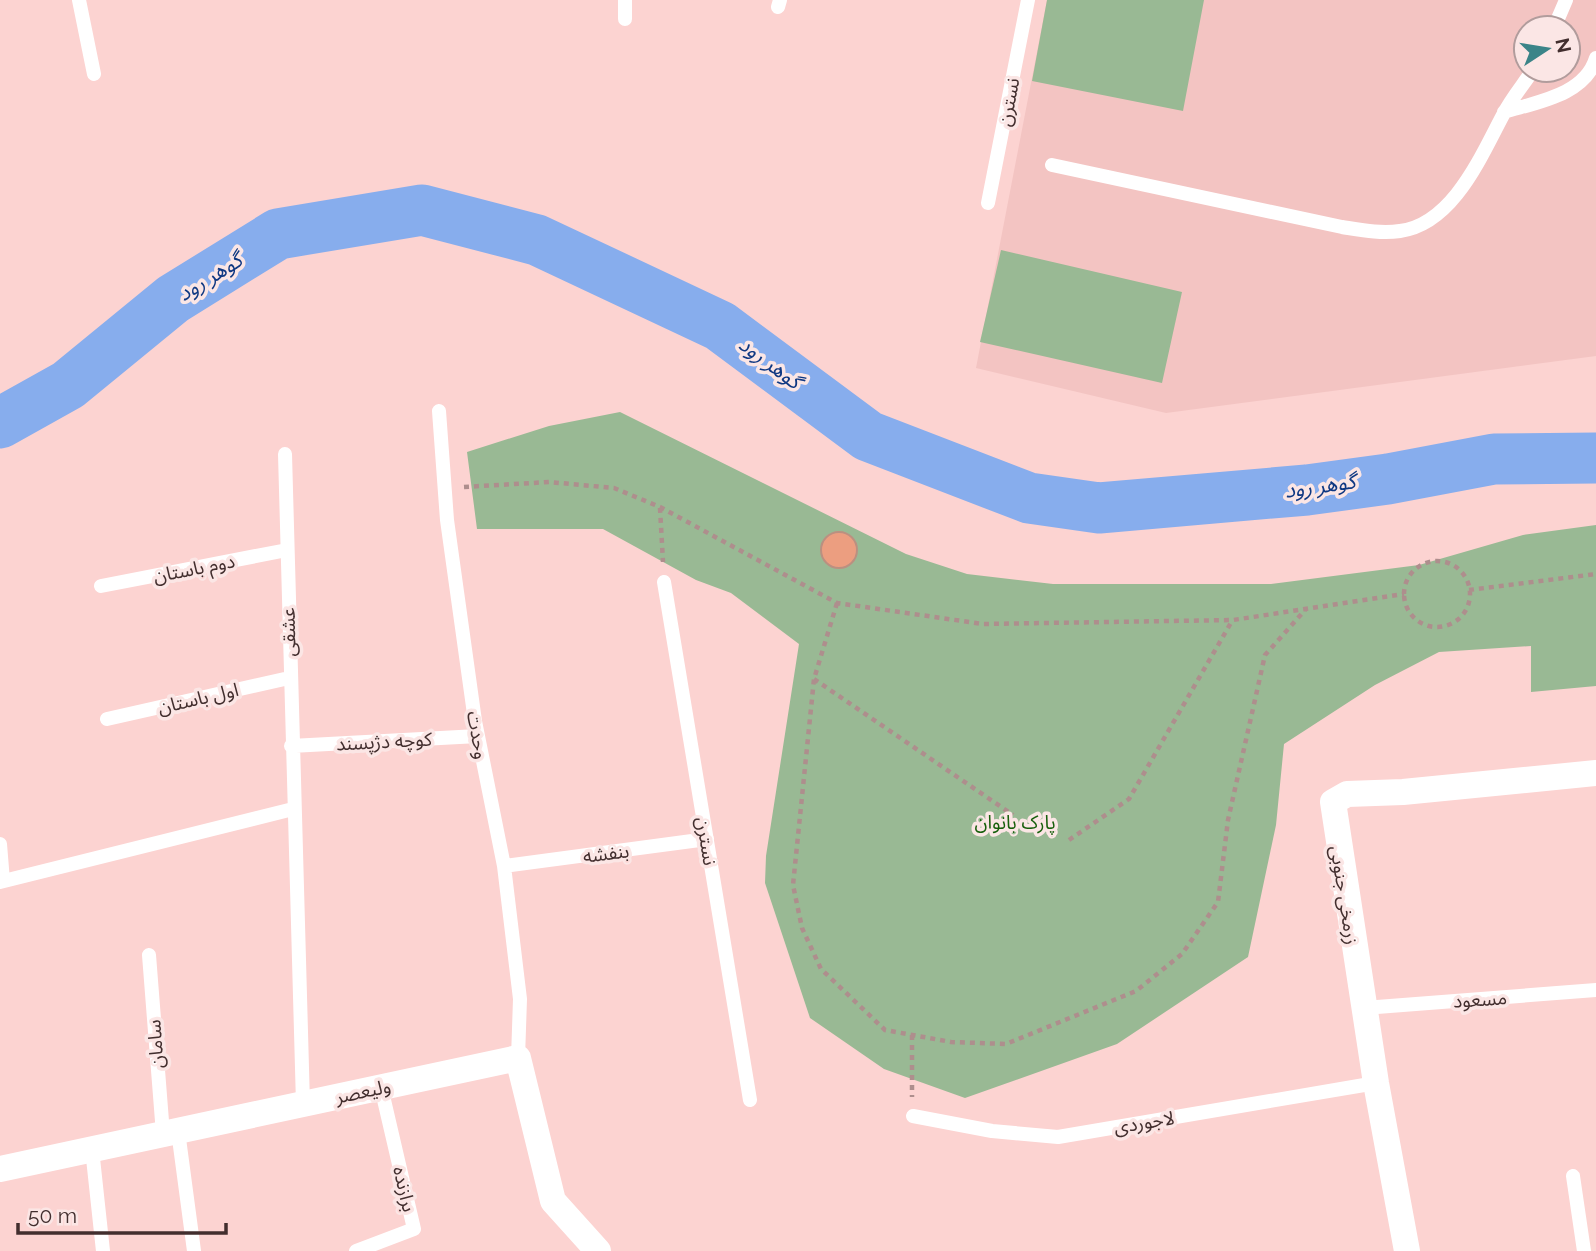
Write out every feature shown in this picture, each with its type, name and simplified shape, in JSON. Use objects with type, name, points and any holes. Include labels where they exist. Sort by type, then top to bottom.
[{"type":"street","name":"زرمخی جنوبی","points":[[1407,1251],[1376,1083],[1333,802],[1347,794],[1403,792],[1596,773]]},
{"type":"street","name":"ولیعصر","points":[[0,1168],[518,1058]]},
{"type":"street","points":[[518,1058],[553,1201],[598,1251]]},
{"type":"lane","points":[[79,0],[94,74]]},
{"type":"lane","points":[[625,0],[625,19]]},
{"type":"lane","name":"نسترن","points":[[988,203],[1028,0]]},
{"type":"lane","points":[[1504,112],[1554,96],[1582,83],[1596,58]]},
{"type":"lane","points":[[1052,165],[1342,227],[1377,232],[1402,231],[1424,223],[1441,212],[1457,193],[1523,84]]},
{"type":"lane","name":"وحدت","points":[[439,411],[445,488],[478,736],[505,866],[520,999],[518,1058]]},
{"type":"lane","name":"عشقی","points":[[285,454],[289,678],[303,1104]]},
{"type":"lane","name":"دوم باستان","points":[[101,586],[287,550]]},
{"type":"lane","name":"نسترن","points":[[664,582],[750,1100]]},
{"type":"lane","name":"اول باستان","points":[[107,719],[289,678]]},
{"type":"lane","name":"کوچه دژپسند","points":[[291,746],[478,736]]},
{"type":"lane","points":[[0,844],[2,881],[293,809]]},
{"type":"lane","name":"بنفشه","points":[[505,866],[707,839]]},
{"type":"lane","name":"سامان","points":[[149,955],[171,1132],[194,1251]]},
{"type":"lane","name":"مسعود","points":[[1364,1008],[1596,990]]},
{"type":"lane","name":"لاجوردی","points":[[913,1116],[992,1131],[1058,1137],[1376,1083]]},
{"type":"lane","name":"برازنده","points":[[356,1251],[414,1229],[382,1087]]},
{"type":"lane","points":[[92,1149],[103,1251]]},
{"type":"lane","points":[[1573,1176],[1584,1251]]},
{"type":"path","points":[[445,488],[548,482],[614,488],[660,507],[837,603],[983,624],[1233,620],[1405,594]]},
{"type":"path","points":[[660,507],[664,582]]},
{"type":"path","points":[[1435,560],[1455,565],[1469,582],[1469,590],[1470,604],[1457,622],[1436,628],[1416,621],[1404,603],[1405,582],[1419,565],[1435,560]]},
{"type":"path","points":[[1469,590],[1596,574]]},
{"type":"path","points":[[837,603],[814,679],[793,885],[802,928],[821,970],[885,1030],[951,1042],[1006,1044],[1136,991],[1182,954],[1218,902],[1228,820],[1265,655],[1306,609]]},
{"type":"path","points":[[1069,840],[1129,799],[1233,620]]},
{"type":"path","points":[[814,679],[1013,815]]},
{"type":"path","points":[[912,1035],[913,1116]]},
{"type":"shaded area","points":[[1047,0],[1596,0],[1596,356],[1166,413],[976,368]]},
{"type":"green space","points":[[1047,0],[1204,0],[1183,111],[1032,81]]},
{"type":"green space","points":[[1001,250],[1182,292],[1162,383],[980,342]]},
{"type":"green space","name":"پارک بانوان","points":[[620,412],[906,554],[967,574],[1053,584],[1271,584],[1419,565],[1523,535],[1596,525],[1596,686],[1531,692],[1531,646],[1439,652],[1375,685],[1284,744],[1276,825],[1248,957],[1117,1044],[965,1098],[884,1069],[810,1018],[765,883],[766,856],[799,644],[731,593],[696,580],[603,529],[477,529],[467,452],[549,426]]},
{"type":"building","points":[[839,532],[851,538],[857,550],[851,562],[839,568],[827,562],[821,550],[827,538]]},
{"type":"waterway","name":"گوهر رود","points":[[0,423],[68,385],[173,299],[278,234],[422,210],[537,240],[720,326],[868,436],[1029,498],[1099,508],[1307,490],[1388,479],[1494,459],[1596,458]]}]
